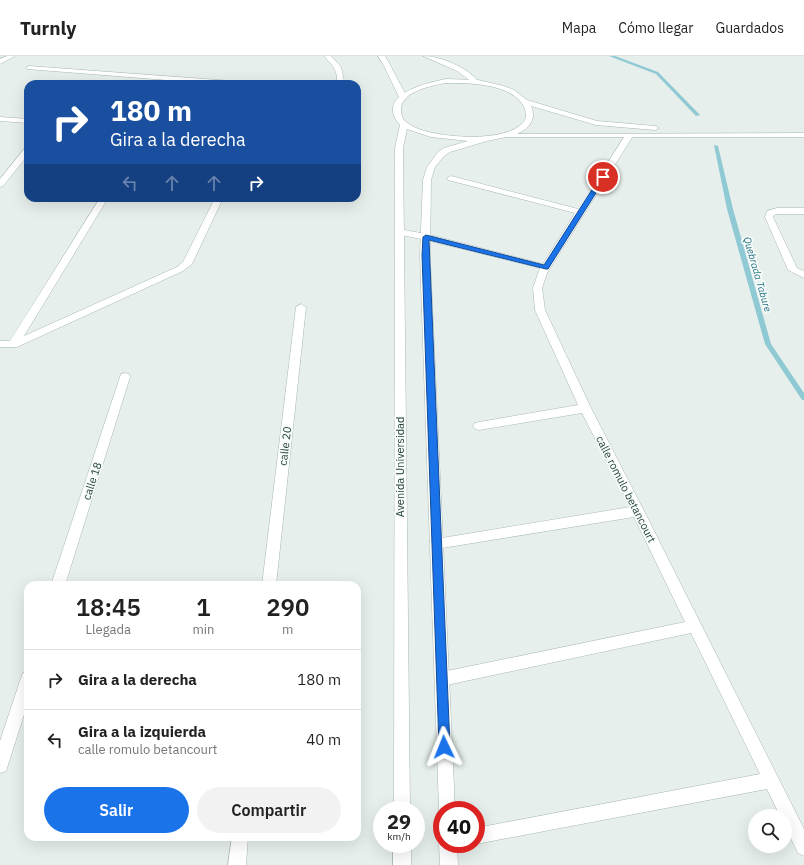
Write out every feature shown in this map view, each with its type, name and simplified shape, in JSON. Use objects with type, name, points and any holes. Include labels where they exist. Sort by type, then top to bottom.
[{"type":"street","points":[[0,62],[12,56]]},
{"type":"street","points":[[327,56],[337,64],[340,80]]},
{"type":"street","points":[[381,56],[388,66],[396,88],[403,97]]},
{"type":"street","points":[[426,56],[472,76],[474,81]]},
{"type":"street","points":[[29,68],[191,80]]},
{"type":"street","points":[[484,139],[438,136],[427,134],[404,125],[396,111],[398,104],[403,97],[421,87],[433,84],[474,81],[505,88],[517,94],[525,102],[529,108],[530,116],[527,123],[521,129],[504,136]]},
{"type":"street","points":[[525,102],[578,118],[616,126],[688,129],[804,128]]},
{"type":"street","points":[[0,120],[24,121]]},
{"type":"street","name":"Avenida Universidad","points":[[402,801],[399,148],[404,125]]},
{"type":"street","points":[[447,801],[425,255],[427,180],[431,167],[440,154],[455,146],[504,136],[804,135]]},
{"type":"street","name":"calle romulo betancourt","points":[[629,136],[546,267],[542,274],[536,294],[540,310],[584,408],[638,511],[804,847]]},
{"type":"street","points":[[0,184],[24,155]]},
{"type":"street","points":[[451,178],[581,212]]},
{"type":"street","points":[[13,345],[102,202]]},
{"type":"street","points":[[0,344],[13,345],[188,264],[218,202]]},
{"type":"street","points":[[804,210],[776,211],[770,213],[769,217],[793,270],[804,275]]},
{"type":"street","points":[[399,232],[426,237],[546,267]]},
{"type":"street","name":"calle 20","points":[[269,581],[301,307]]},
{"type":"street","name":"calle 18","points":[[59,581],[125,377]]},
{"type":"street","points":[[479,426],[584,408]]},
{"type":"street","points":[[436,544],[638,511]]},
{"type":"street","points":[[442,679],[695,626]]},
{"type":"street","points":[[0,765],[24,690]]},
{"type":"street","points":[[485,834],[771,780]]},
{"type":"street","points":[[236,865],[239,841]]},
{"type":"street","points":[[402,853],[402,865]]},
{"type":"street","points":[[448,853],[449,865]]},
{"type":"waterway","name":"Quebrada Tabure","points":[[611,56],[657,73],[698,115]]},
{"type":"waterway","name":"Quebrada Tabure","points":[[716,146],[730,209],[768,344],[804,398]]},
{"type":"route","points":[[444,747],[425,255],[426,237],[546,267],[603,177]]}]
